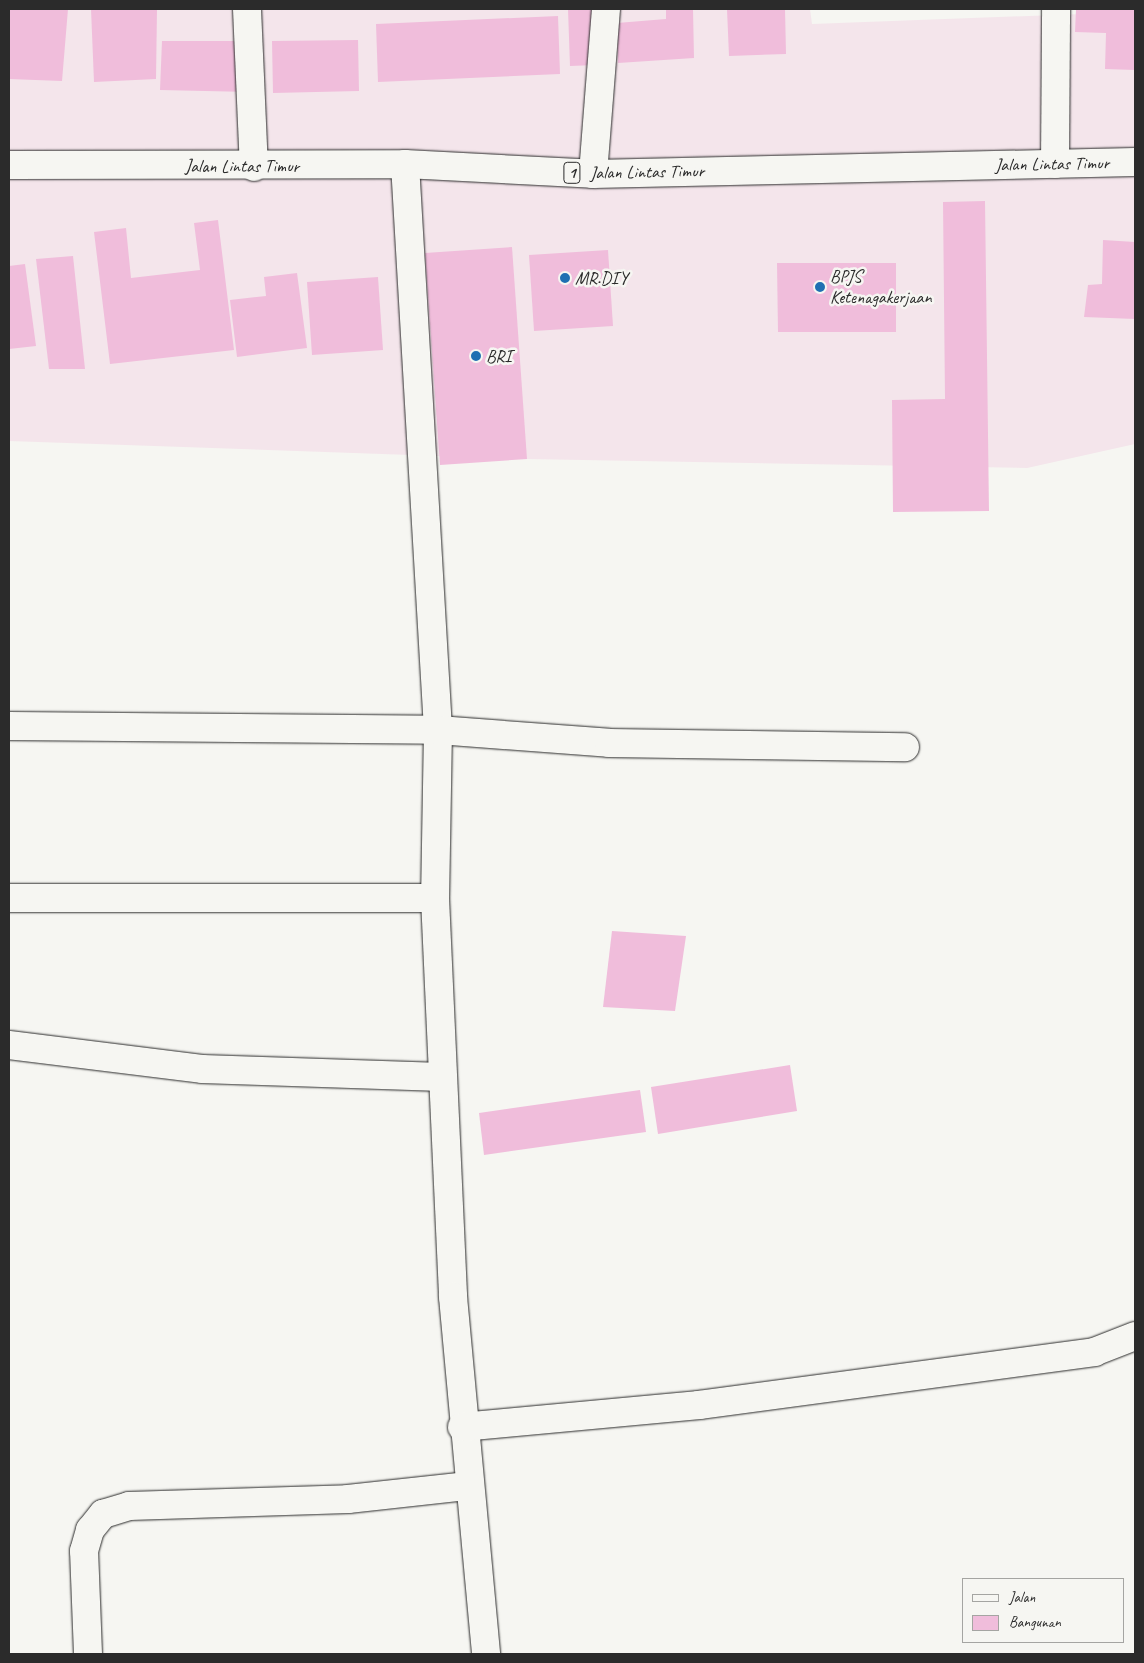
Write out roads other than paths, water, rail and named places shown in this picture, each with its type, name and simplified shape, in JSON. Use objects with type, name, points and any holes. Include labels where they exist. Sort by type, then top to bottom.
[{"type":"main road","points":[[247,9],[254,167]]},
{"type":"main road","points":[[593,174],[606,9]]},
{"type":"main road","points":[[1055,164],[1056,9]]},
{"type":"main road","name":"Jalan Lintas Timur","points":[[9,165],[254,167],[405,164],[593,174],[1135,162]]},
{"type":"main road","points":[[405,164],[438,730],[435,898],[442,1077],[462,1427],[486,1654]]},
{"type":"main road","points":[[9,726],[438,730],[609,743],[905,747]]},
{"type":"main road","points":[[9,898],[435,898]]},
{"type":"main road","points":[[9,1045],[202,1068],[442,1077]]},
{"type":"main road","points":[[462,1427],[699,1405],[1094,1352],[1135,1336]]},
{"type":"main road","points":[[88,1654],[84,1551],[90,1530],[104,1514],[129,1506],[348,1498],[468,1486]]},
{"type":"place","name":"MR.DIY","points":[[565,278]]},
{"type":"place","name":"BPJS Ketenagakerjaan","points":[[820,287]]},
{"type":"place","name":"BRI","points":[[476,356]]}]
